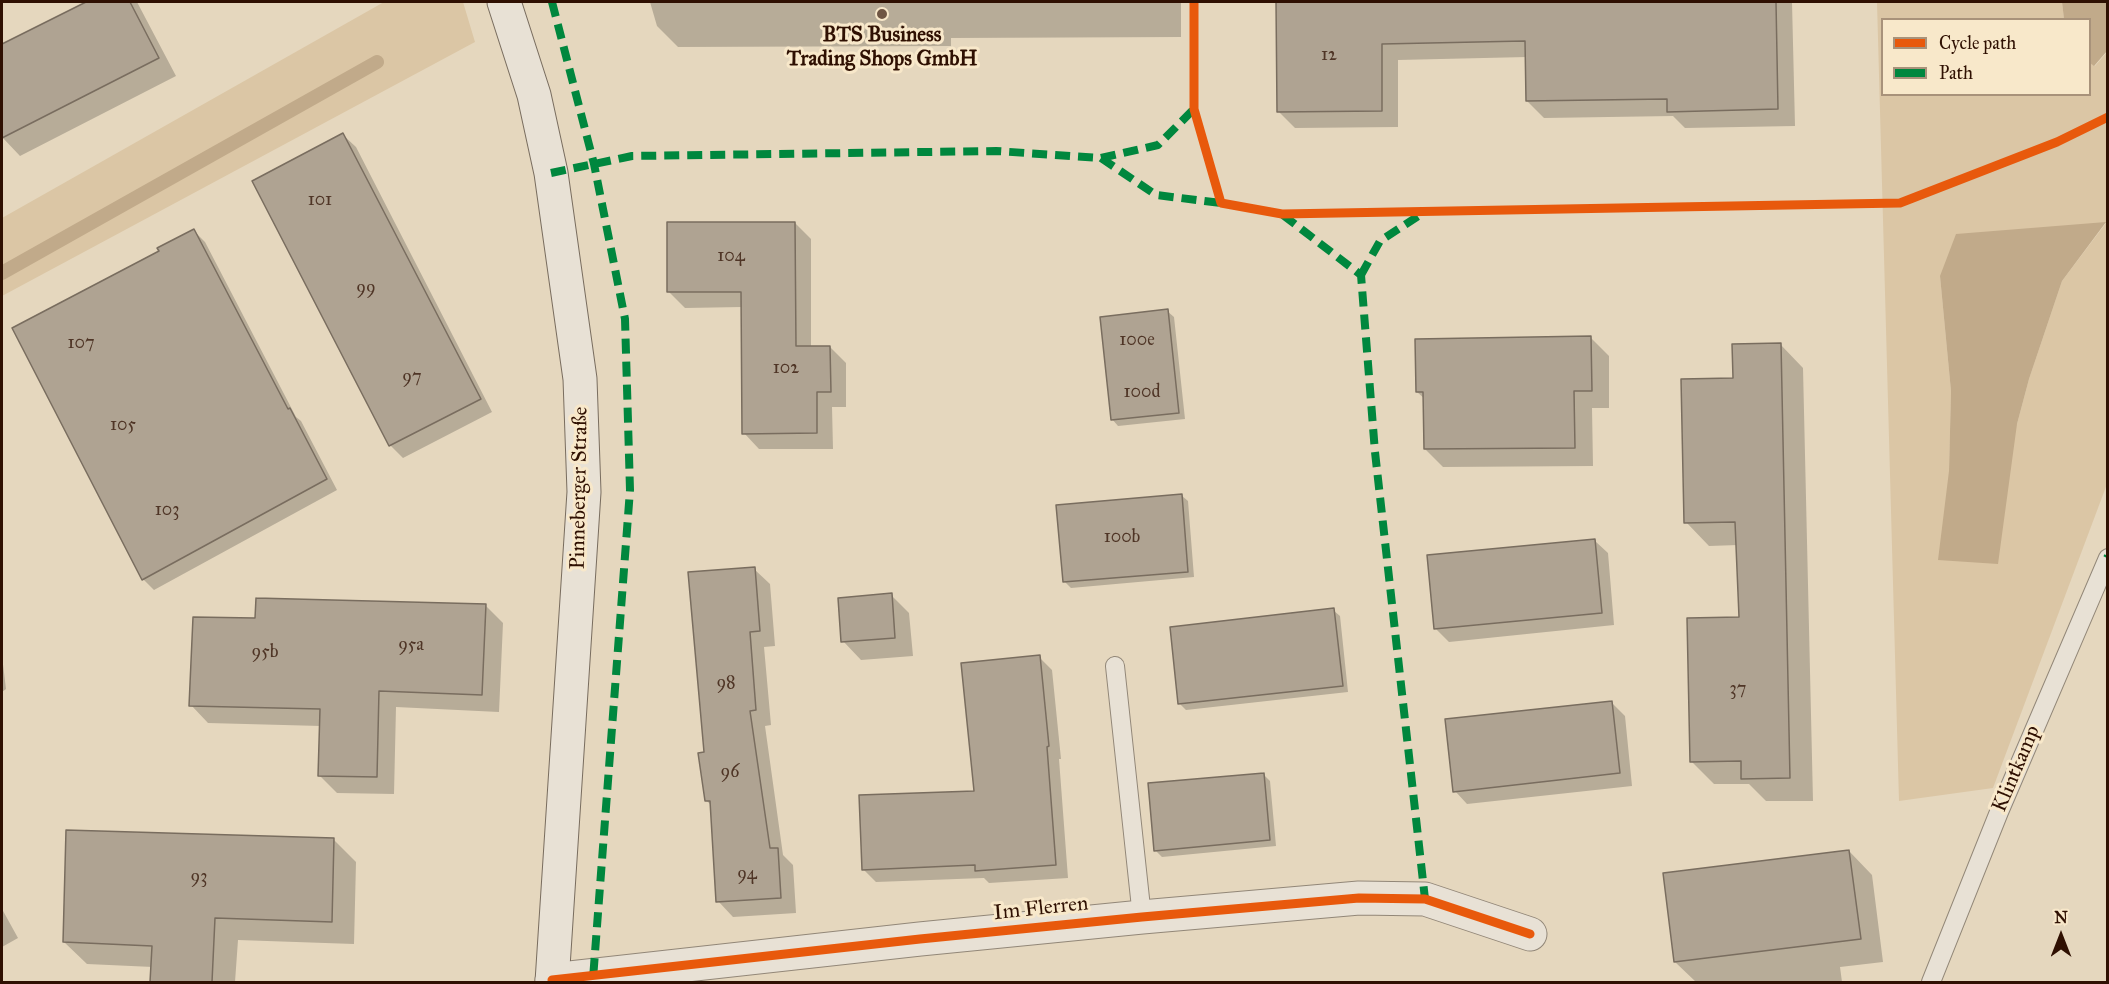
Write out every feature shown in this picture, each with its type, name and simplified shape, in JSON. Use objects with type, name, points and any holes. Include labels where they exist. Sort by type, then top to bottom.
[{"type":"street","name":"Pinneberger Straße","points":[[504,2],[534,95],[551,173],[580,379],[584,492],[552,981]]},
{"type":"street","name":"Im Flerren","points":[[552,981],[920,939],[1359,898],[1425,899],[1530,934]]},
{"type":"lane","name":"Klintkamp","points":[[1931,982],[1999,812],[2108,558]]},
{"type":"lane","points":[[1114,666],[1142,917]]},
{"type":"shaded area","points":[[384,2],[463,2],[475,42],[2,296],[2,218]]},
{"type":"shaded area","points":[[1877,2],[2062,2],[2064,18],[1881,18],[1881,96],[2091,96],[2091,64],[2095,66],[2108,51],[2107,484],[1993,788],[1899,801]],"holes":[[[2106,223],[2062,281],[2029,379],[2017,424],[1949,471],[1951,391],[1940,276]]]},
{"type":"shaded area","points":[[2062,2],[2107,2],[2107,51],[2094,66],[2091,64],[2091,18],[2064,18]]},
{"type":"shaded area","points":[[2106,222],[2062,281],[2029,379],[2017,424],[1998,564],[1938,560],[1949,471],[1951,391],[1940,276],[1956,234]]},
{"type":"building","points":[[86,2],[130,2],[159,58],[2,138],[2,44]]},
{"type":"building","points":[[1276,2],[1776,2],[1778,109],[1667,112],[1667,99],[1526,101],[1525,41],[1382,44],[1382,111],[1277,112]]},
{"type":"building","points":[[343,133],[481,399],[389,446],[252,181]]},
{"type":"building","points":[[667,222],[795,222],[796,346],[830,346],[831,392],[817,392],[817,433],[742,434],[741,292],[667,292]]},
{"type":"building","points":[[194,229],[327,479],[142,580],[12,328],[159,251],[157,248]]},
{"type":"building","points":[[1168,309],[1179,413],[1111,420],[1100,317]]},
{"type":"building","points":[[1591,336],[1592,391],[1574,391],[1575,448],[1424,449],[1423,392],[1416,392],[1415,339]]},
{"type":"building","points":[[1781,343],[1790,778],[1741,779],[1741,761],[1690,762],[1687,618],[1739,617],[1735,522],[1684,523],[1681,379],[1733,378],[1732,344]]},
{"type":"building","points":[[1182,494],[1188,572],[1063,582],[1056,505]]},
{"type":"building","points":[[1595,539],[1602,613],[1434,629],[1427,555]]},
{"type":"building","points":[[755,567],[760,631],[750,632],[756,710],[750,711],[770,848],[778,848],[781,898],[716,902],[710,801],[705,801],[698,753],[704,752],[688,572]]},
{"type":"building","points":[[892,593],[895,638],[841,642],[838,598]]},
{"type":"building","points":[[256,598],[486,604],[482,695],[379,691],[377,777],[318,776],[320,709],[189,706],[193,617],[255,618]]},
{"type":"building","points":[[1334,608],[1343,686],[1178,704],[1170,627]]},
{"type":"building","points":[[1040,655],[1049,746],[1047,747],[1056,865],[975,871],[975,865],[862,870],[859,795],[974,791],[961,663]]},
{"type":"building","points":[[1612,701],[1620,773],[1453,792],[1445,719]]},
{"type":"building","points":[[1264,773],[1270,840],[1154,851],[1148,783]]},
{"type":"building","points":[[66,830],[334,838],[332,922],[215,918],[212,982],[150,982],[152,946],[63,942]]},
{"type":"building","points":[[1849,850],[1861,939],[1674,962],[1663,873]]},
{"type":"waterway","points":[[2,273],[377,62]]},
{"type":"marked path","points":[[552,2],[594,164],[625,319],[630,490],[593,979]]},
{"type":"marked path","points":[[551,173],[632,156],[996,151],[1101,158],[1158,145],[1194,109]]},
{"type":"marked path","points":[[1101,158],[1156,195],[1221,203]]},
{"type":"marked path","points":[[1361,275],[1380,241],[1423,213]]},
{"type":"marked path","points":[[1283,215],[1361,275],[1375,452],[1425,899]]},
{"type":"cycle path","points":[[1194,2],[1194,109],[1221,203],[1282,214],[1900,203],[2057,142],[2108,117]]},
{"type":"cycle path","points":[[552,980],[920,939],[1359,898],[1425,899],[1530,934]]},
{"type":"place","name":"BTS Business Trading Shops GmbH","points":[[882,14]]}]
